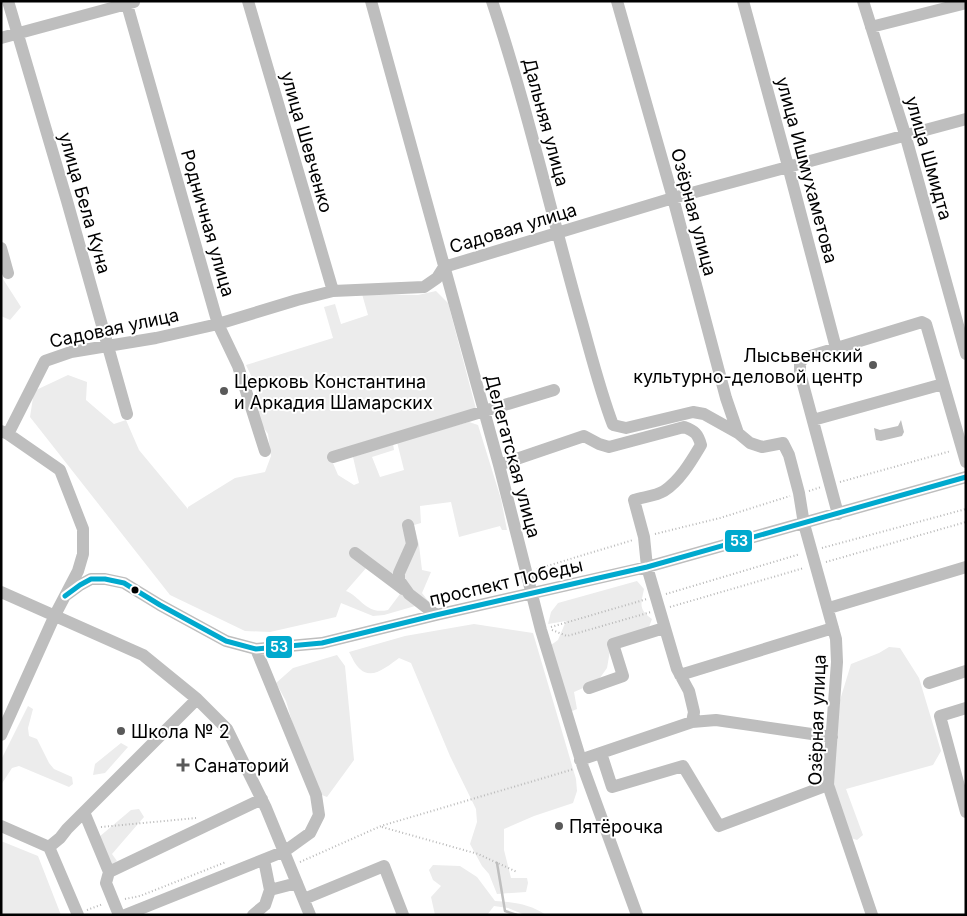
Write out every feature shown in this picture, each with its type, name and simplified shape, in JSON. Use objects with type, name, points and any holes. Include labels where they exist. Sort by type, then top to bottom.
[{"type":"street","name":"улица Бела Куна","points":[[8,1],[127,414]]},
{"type":"street","name":"улица Шевченко","points":[[248,1],[333,291]]},
{"type":"street","name":"Делегатская улица","points":[[371,1],[499,465],[531,594],[581,763],[637,915]]},
{"type":"street","name":"Дальняя улица","points":[[492,1],[515,72],[557,234],[613,425],[626,428],[693,412],[704,414],[738,433]]},
{"type":"street","name":"Озёрная улица","points":[[617,1],[673,198],[726,398],[738,433],[750,443],[762,447],[782,443],[788,455],[800,493],[804,524],[836,639],[837,662],[828,785],[872,915]]},
{"type":"street","name":"улица Ишмухаметова","points":[[742,1],[836,348]]},
{"type":"street","name":"улица Шмидта","points":[[863,1],[905,134],[966,354]]},
{"type":"street","points":[[1,38],[129,2]]},
{"type":"street","name":"Родничная улица","points":[[129,2],[218,324],[238,366],[265,451]]},
{"type":"street","points":[[870,27],[966,3]]},
{"type":"street","name":"Садовая улица","points":[[5,432],[45,361],[71,352],[156,338],[218,324],[333,291],[424,287],[437,278],[444,267],[673,198],[966,119]]},
{"type":"street","points":[[1,248],[8,273]]},
{"type":"street","points":[[838,514],[800,373],[800,363],[804,358],[922,322],[926,324],[966,462],[960,478]]},
{"type":"street","points":[[813,420],[944,384]]},
{"type":"street","points":[[333,457],[554,390]]},
{"type":"street","points":[[499,465],[584,436],[609,447],[684,427],[694,430],[701,445],[692,460],[674,482],[664,492],[634,500],[644,537],[647,568],[664,628],[680,675],[689,691],[694,712],[692,722]]},
{"type":"street","points":[[1,735],[55,615],[78,570],[83,554],[83,529],[60,470],[5,432]]},
{"type":"street","name":"проспект Победы","points":[[65,596],[91,579],[105,579],[124,583],[226,641],[256,649],[322,643],[436,615],[647,568],[960,478]]},
{"type":"street","points":[[408,525],[412,544],[399,573],[399,580],[409,594]]},
{"type":"street","points":[[354,553],[436,615]]},
{"type":"street","points":[[828,608],[966,567]]},
{"type":"street","points":[[1,592],[143,655],[197,699],[227,729],[285,851],[310,915]]},
{"type":"street","points":[[589,688],[623,676],[613,644],[664,628]]},
{"type":"street","points":[[680,675],[833,628]]},
{"type":"street","points":[[125,915],[285,851],[310,833],[319,815],[316,795],[256,649]]},
{"type":"street","points":[[929,683],[966,672]]},
{"type":"street","points":[[49,847],[197,699]]},
{"type":"street","points":[[965,807],[940,716],[966,708]]},
{"type":"street","points":[[581,763],[600,753],[692,722],[716,720],[832,737]]},
{"type":"street","points":[[600,753],[612,787],[683,766],[719,826],[828,785]]},
{"type":"street","points":[[109,872],[262,800]]},
{"type":"street","points":[[84,812],[109,872],[106,883],[119,915]]},
{"type":"street","points":[[1,826],[49,847],[77,913]]},
{"type":"street","points":[[256,914],[265,905],[270,890],[264,860]]},
{"type":"street","points":[[304,899],[384,866],[403,915]]},
{"type":"street","points":[[270,890],[297,883]]},
{"type":"path","points":[[525,573],[644,537],[720,518],[800,493],[962,448]]},
{"type":"path","points":[[966,509],[812,551],[548,628],[567,636],[966,522]]},
{"type":"path","points":[[291,866],[381,826],[581,763]]},
{"type":"path","points":[[90,828],[199,818]]},
{"type":"path","points":[[381,826],[478,854],[517,872]]},
{"type":"path","points":[[77,913],[113,900],[140,896],[227,861]]},
{"type":"shaded area","points":[[1,271],[3,279],[21,307],[10,320],[1,316]]},
{"type":"shaded area","points":[[436,291],[448,303],[476,409],[330,456],[338,475],[354,485],[359,483],[353,457],[393,443],[394,450],[372,457],[380,477],[404,470],[397,442],[469,422],[478,425],[501,499],[507,530],[502,530],[500,526],[459,537],[451,502],[420,506],[421,523],[414,525],[422,570],[431,572],[422,593],[429,602],[384,615],[373,616],[341,603],[336,617],[270,632],[245,631],[170,595],[30,417],[34,391],[68,375],[87,382],[86,400],[114,424],[126,420],[139,450],[188,509],[188,507],[235,478],[265,472],[271,456],[268,434],[259,421],[255,407],[257,388],[246,365],[333,338],[324,307],[335,304],[341,324],[368,315],[362,294],[418,295]],"holes":[[[367,567],[400,594],[388,610],[380,611],[369,608],[346,591]]]},
{"type":"shaded area","points":[[901,420],[904,432],[902,436],[881,441],[876,440],[874,428],[880,430],[898,426]]},
{"type":"shaded area","points":[[637,581],[644,589],[642,606],[644,612],[652,619],[649,627],[612,639],[607,668],[597,682],[574,692],[577,709],[570,712],[551,645],[558,640],[566,621],[548,624],[551,612],[558,603]]},
{"type":"shaded area","points":[[474,624],[533,633],[576,779],[577,791],[573,803],[534,816],[504,829],[504,850],[511,878],[527,878],[526,892],[497,894],[489,874],[482,866],[470,844],[477,822],[476,809],[450,756],[411,663],[399,658],[380,671],[370,673],[358,667],[349,652],[405,636]]},
{"type":"shaded area","points":[[889,647],[900,648],[919,678],[941,751],[933,765],[846,789],[863,835],[857,840],[851,838],[834,786],[837,710],[851,664]]},
{"type":"shaded area","points":[[337,655],[345,666],[354,760],[327,797],[322,795],[298,742],[286,701],[276,683],[293,668]]},
{"type":"shaded area","points":[[28,706],[33,709],[28,728],[29,736],[37,739],[54,769],[72,777],[73,784],[69,787],[19,766],[12,768],[1,785],[1,760]]},
{"type":"shaded area","points":[[121,743],[128,747],[105,773],[93,775],[95,764]]},
{"type":"shaded area","points":[[139,809],[144,817],[112,854],[117,861],[108,867],[99,837],[131,810]]},
{"type":"shaded area","points":[[1,841],[38,856],[61,915],[1,915]]},
{"type":"shaded area","points":[[433,865],[460,866],[477,877],[495,901],[521,904],[534,908],[546,915],[525,915],[508,908],[494,906],[487,915],[435,915],[431,897],[441,886],[433,880],[429,870]]},
{"type":"waterway","points":[[497,863],[505,911],[517,915]]},
{"type":"transit line","name":"53","points":[[65,596],[91,579],[105,579],[124,583],[226,641],[256,649],[322,643],[647,567],[966,477]]},
{"type":"place","name":"Лысьвенский культурно-деловой центр","points":[[873,365]]},
{"type":"place","name":"Церковь Константина и Аркадия Шамарских","points":[[224,391]]},
{"type":"place","name":"Школа № 2","points":[[121,731]]},
{"type":"place","name":"Санаторий","points":[[183,765]]},
{"type":"place","name":"Пятёрочка","points":[[559,826]]}]
